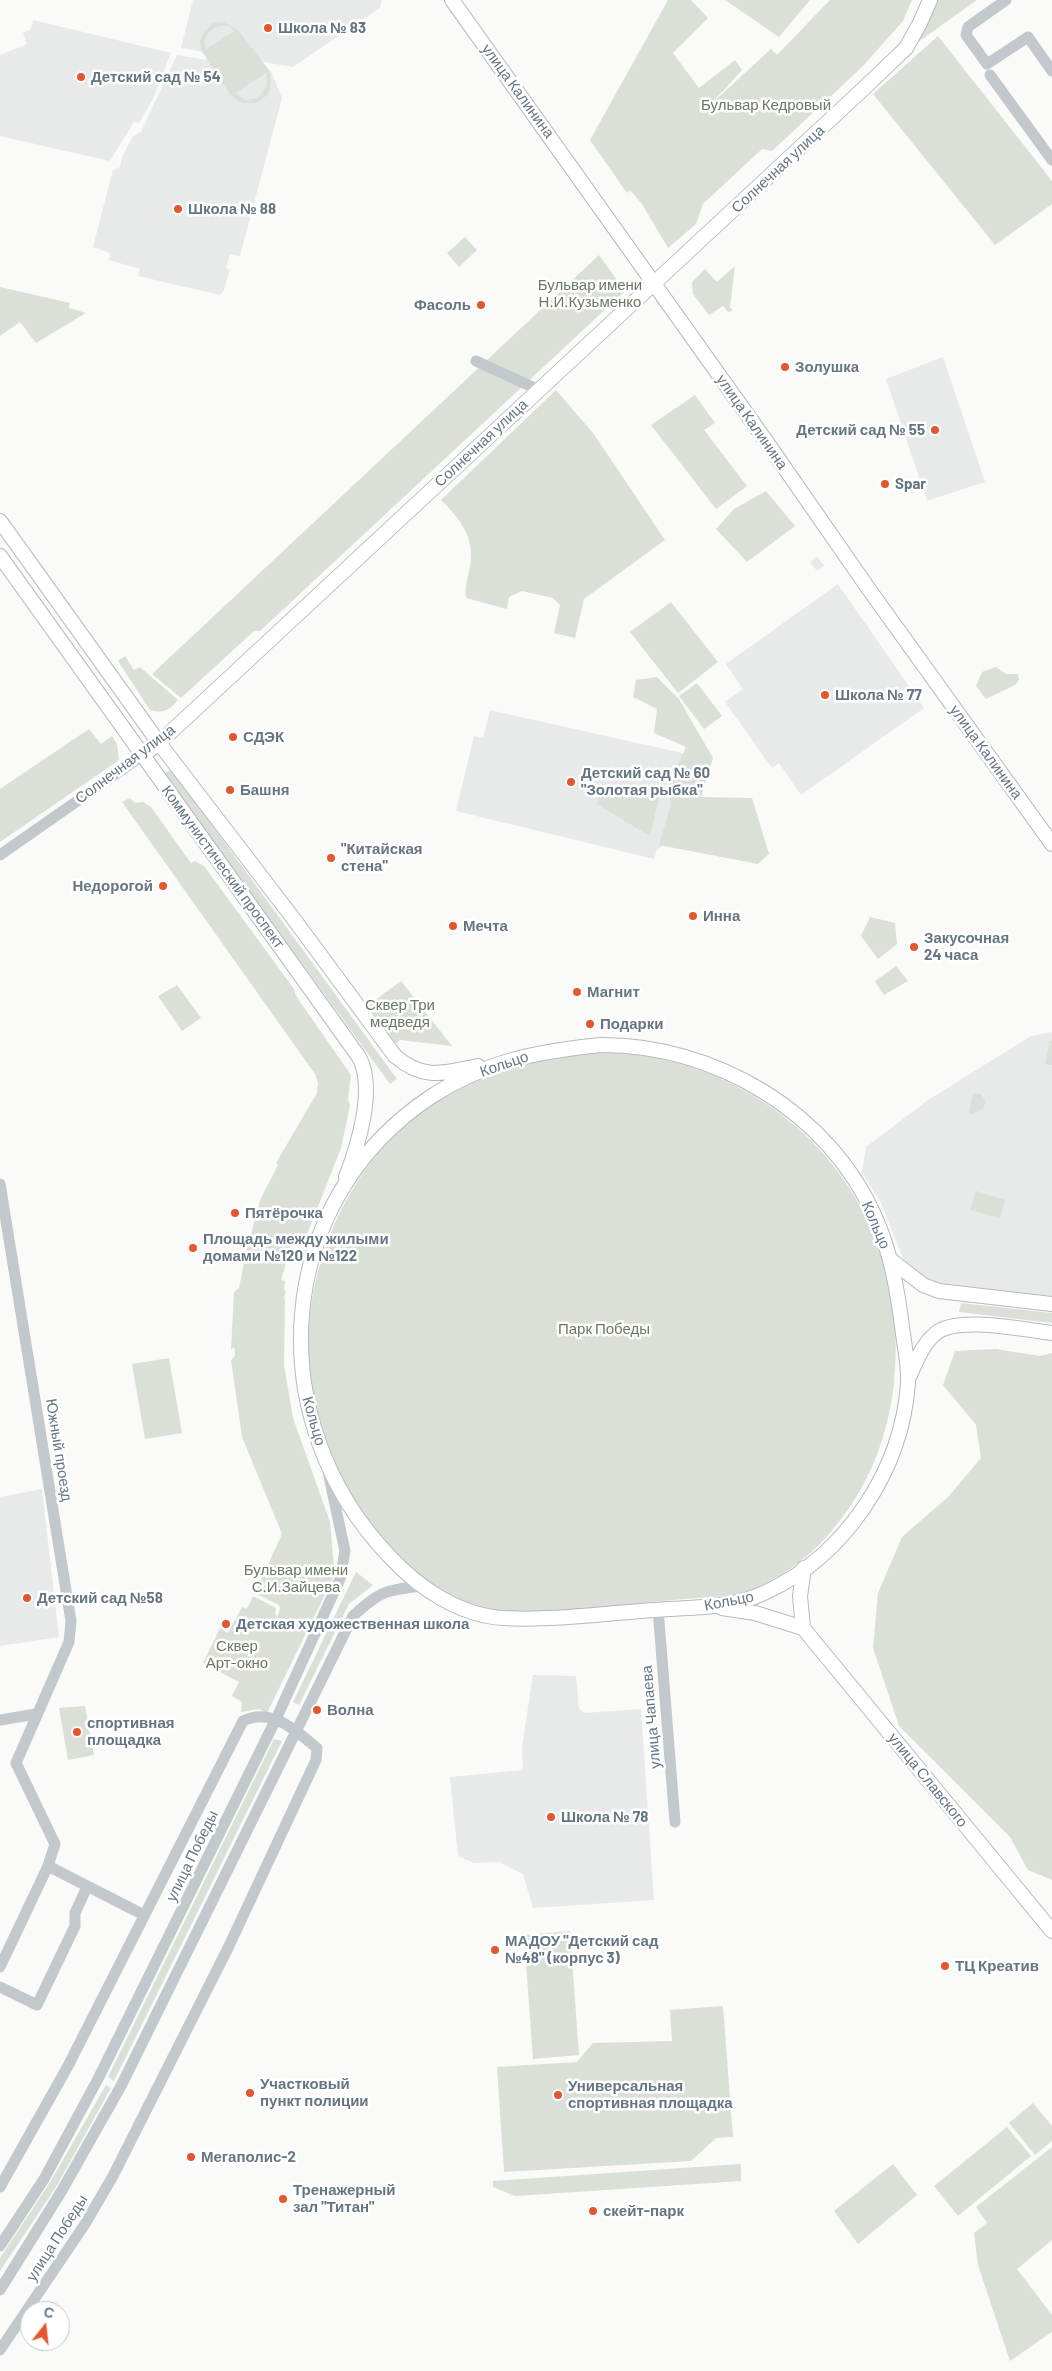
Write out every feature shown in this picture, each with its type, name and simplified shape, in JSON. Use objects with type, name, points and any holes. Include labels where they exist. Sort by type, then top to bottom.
[{"type":"main road","name":"улица Калинина","points":[[452,0],[766,441],[868,588],[1052,844]]},
{"type":"main road","name":"Солнечная улица","points":[[142,755],[159,743],[906,48],[920,24],[930,0]]},
{"type":"main road","name":"Коммунистический проспект","points":[[0,521],[159,743],[294,918],[395,1056],[408,1066],[421,1072],[444,1073],[498,1063]]},
{"type":"main road","name":"Коммунистический проспект","points":[[0,556],[363,1064],[366,1081],[361,1123],[354,1154],[336,1200]]},
{"type":"main road","name":"Кольцо","points":[[602,1045],[626,1045],[656,1049],[698,1060],[740,1078],[772,1096],[794,1113],[838,1157],[868,1201],[891,1260],[897,1291],[909,1378],[900,1425],[893,1450],[877,1490],[837,1541],[804,1568],[760,1595],[710,1606],[551,1618],[496,1618],[462,1608],[422,1586],[397,1564],[366,1532],[346,1502],[325,1460],[306,1401],[302,1354],[302,1309],[314,1252],[336,1200],[367,1154],[392,1128],[436,1094],[498,1063],[545,1051],[602,1045]]},
{"type":"main road","points":[[891,1260],[923,1285],[939,1291],[1052,1304]]},
{"type":"main road","points":[[909,1378],[924,1346],[935,1333],[949,1326],[966,1324],[1052,1333]]},
{"type":"main road","points":[[710,1606],[754,1613],[803,1628],[800,1596],[804,1568]]},
{"type":"main road","name":"улица Славского","points":[[803,1628],[1052,1932]]},
{"type":"street","points":[[1006,0],[968,26],[966,35],[987,64],[1028,36],[1052,71]]},
{"type":"street","points":[[990,75],[1052,160]]},
{"type":"street","points":[[476,361],[539,390]]},
{"type":"street","name":"Солнечная улица","points":[[0,855],[142,755]]},
{"type":"street","name":"Южный проезд","points":[[0,1184],[71,1621],[69,1642],[16,1763],[55,1844],[48,1866],[0,1967]]},
{"type":"street","name":"улица Победы","points":[[0,2246],[44,2180],[99,2077],[276,1719],[340,1579],[345,1551],[325,1460]]},
{"type":"street","name":"улица Победы","points":[[0,2290],[61,2192],[121,2086],[353,1616],[375,1596],[395,1589],[422,1586]]},
{"type":"street","name":"улица Чапаева","points":[[658,1609],[675,1822]]},
{"type":"street","points":[[0,1720],[36,1714]]},
{"type":"street","points":[[0,2187],[68,2066],[243,1720],[254,1716],[268,1716],[296,1730]]},
{"type":"street","name":"улица Победы","points":[[0,2350],[85,2224],[114,2176],[228,1948],[317,1754],[296,1730]]},
{"type":"street","points":[[48,1866],[144,1915]]},
{"type":"street","points":[[0,1987],[37,2005],[75,1926],[75,1913],[88,1888]]},
{"type":"shaded area","name":"Школа № 83","points":[[193,0],[382,0],[380,8],[293,67],[181,48]]},
{"type":"shaded area","name":"Детский сад № 54","points":[[33,20],[171,53],[153,99],[139,123],[134,122],[110,161],[0,136],[0,55],[27,44],[23,33],[31,29]]},
{"type":"shaded area","name":"Школа № 88","points":[[177,55],[271,71],[282,98],[240,256],[230,254],[226,268],[230,270],[223,292],[220,295],[138,276],[140,269],[109,260],[110,253],[93,247],[113,170],[120,167],[122,157],[133,136],[141,132]]},
{"type":"shaded area","name":"Детский сад № 55","points":[[943,357],[985,482],[927,501],[886,379]]},
{"type":"shaded area","points":[[817,556],[824,566],[817,571],[810,562]]},
{"type":"shaded area","name":"Школа № 77","points":[[838,584],[924,708],[801,795],[779,763],[772,768],[725,702],[743,689],[726,664]]},
{"type":"shaded area","name":"Детский сад № 60 \"Золотая рыбка\"","points":[[490,710],[686,754],[664,845],[657,850],[654,859],[456,811],[474,736],[483,738]]},
{"type":"shaded area","points":[[1052,1032],[1052,1300],[929,1281],[906,1266],[881,1203],[862,1173],[866,1147],[928,1100],[1031,1036]]},
{"type":"shaded area","name":"Детский сад №58","points":[[42,1489],[59,1637],[0,1646],[0,1497]]},
{"type":"shaded area","name":"Школа № 78","points":[[533,1675],[576,1676],[579,1708],[584,1713],[641,1709],[654,1900],[533,1908],[523,1874],[499,1862],[474,1863],[458,1856],[450,1777],[523,1770],[522,1747]]},
{"type":"green space","name":"Бульвар Кедровый","points":[[668,0],[691,0],[708,18],[673,53],[699,88],[735,60],[742,70],[710,105],[771,49],[777,55],[830,0],[912,0],[903,21],[862,67],[772,151],[762,149],[703,204],[696,224],[668,248],[642,204],[630,190],[627,193],[590,140]]},
{"type":"green space","points":[[725,0],[810,0],[779,37]]},
{"type":"green space","points":[[936,0],[977,0],[918,42]]},
{"type":"green space","points":[[223,22],[237,29],[269,70],[270,90],[266,96],[255,103],[241,103],[230,94],[201,50],[200,41],[204,31],[214,23]],"holes":[[[220,26],[228,26],[235,31],[206,49],[205,41],[207,34]],[[266,73],[267,86],[258,98],[246,100],[235,93]]]},
{"type":"green space","points":[[938,36],[1052,181],[1052,204],[995,245],[873,94]]},
{"type":"green space","points":[[465,237],[477,250],[459,267],[447,253]]},
{"type":"green space","name":"Бульвар имени Н.И.Кузьменко","points":[[599,255],[625,291],[260,631],[254,631],[181,698],[152,674]]},
{"type":"green space","points":[[735,266],[730,307],[733,311],[728,312],[723,306],[709,315],[693,294],[692,282],[705,269],[717,282]]},
{"type":"green space","points":[[0,287],[70,303],[69,308],[86,313],[36,343],[20,322],[0,336]]},
{"type":"green space","points":[[556,390],[593,433],[665,540],[584,599],[575,638],[554,633],[560,605],[553,598],[522,591],[509,597],[507,609],[466,598],[471,556],[469,539],[458,518],[441,500]]},
{"type":"green space","points":[[695,395],[715,423],[704,430],[747,486],[716,509],[651,425]]},
{"type":"green space","points":[[766,491],[795,526],[747,562],[716,529],[734,509]]},
{"type":"green space","points":[[671,602],[718,662],[678,693],[630,632]]},
{"type":"green space","points":[[125,656],[134,670],[140,667],[178,700],[166,710],[159,712],[150,710],[118,661]]},
{"type":"green space","points":[[996,667],[1006,674],[1018,674],[1019,680],[1015,685],[986,699],[976,686],[982,672]]},
{"type":"green space","points":[[657,677],[679,699],[713,758],[701,797],[752,798],[769,854],[758,864],[659,845],[671,805],[668,787],[686,747],[654,733],[657,709],[633,697],[636,680]]},
{"type":"green space","points":[[697,683],[722,716],[704,729],[679,696]]},
{"type":"green space","points":[[89,729],[101,744],[112,736],[117,744],[119,760],[0,842],[0,789]]},
{"type":"green space","points":[[171,769],[397,1079],[390,1084],[164,774]]},
{"type":"green space","points":[[601,788],[660,794],[650,836],[597,804]]},
{"type":"green space","name":"Бульвар имени С.И.Зайцева","points":[[130,798],[135,803],[143,802],[151,807],[191,863],[195,861],[204,866],[294,989],[296,996],[351,1075],[348,1099],[350,1106],[341,1148],[306,1237],[303,1237],[299,1247],[297,1236],[294,1236],[281,1280],[285,1281],[284,1290],[286,1291],[283,1300],[285,1298],[284,1365],[293,1418],[330,1522],[334,1567],[331,1567],[330,1573],[335,1574],[267,1713],[259,1709],[241,1712],[242,1702],[232,1696],[239,1682],[203,1663],[220,1628],[228,1633],[242,1607],[247,1609],[253,1596],[276,1608],[275,1613],[277,1617],[280,1609],[279,1605],[255,1593],[282,1534],[242,1437],[231,1360],[235,1356],[234,1347],[231,1350],[234,1292],[239,1288],[247,1248],[261,1198],[278,1165],[276,1163],[317,1093],[318,1083],[315,1074],[122,802]]},
{"type":"green space","points":[[870,917],[895,923],[897,944],[878,959],[861,936]]},
{"type":"green space","points":[[896,966],[908,981],[884,995],[875,981]]},
{"type":"green space","name":"Сквер Три медведя","points":[[401,981],[452,1046],[400,1040],[396,1044],[368,1005]]},
{"type":"green space","points":[[177,985],[201,1018],[182,1031],[158,996]]},
{"type":"green space","points":[[1050,1041],[1052,1041],[1052,1065],[1045,1064]]},
{"type":"green space","name":"Парк Победы","points":[[600,1052],[665,1060],[724,1080],[777,1111],[822,1152],[857,1201],[882,1257],[895,1318],[894,1384],[888,1419],[871,1469],[844,1515],[821,1543],[808,1555],[795,1566],[765,1583],[731,1596],[585,1609],[522,1612],[475,1606],[443,1593],[425,1581],[391,1550],[362,1513],[342,1478],[316,1410],[311,1382],[308,1345],[309,1326],[318,1272],[342,1210],[365,1170],[394,1136],[428,1108],[465,1086],[507,1069],[552,1058]]},
{"type":"green space","points":[[973,1093],[981,1094],[985,1100],[984,1108],[969,1114]]},
{"type":"green space","points":[[976,1191],[1005,1200],[1000,1218],[970,1210]]},
{"type":"green space","points":[[961,1303],[1052,1313],[1052,1323],[959,1312]]},
{"type":"green space","points":[[996,1349],[1040,1356],[1052,1353],[1052,1880],[1028,1870],[1010,1837],[899,1726],[873,1648],[878,1593],[902,1537],[948,1497],[981,1458],[976,1425],[943,1385],[955,1351]]},
{"type":"green space","points":[[169,1358],[182,1433],[145,1439],[132,1364]]},
{"type":"green space","points":[[356,1572],[373,1585],[349,1604],[299,1705],[293,1702]]},
{"type":"green space","name":"спортивная площадка","points":[[85,1706],[94,1755],[68,1760],[59,1708]]},
{"type":"green space","points":[[274,1739],[282,1741],[114,2081],[108,2077]]},
{"type":"green space","points":[[570,1931],[579,2055],[533,2059],[524,1935]]},
{"type":"green space","points":[[723,2006],[733,2137],[716,2138],[691,2161],[504,2172],[497,2067],[577,2062],[593,2043],[672,2041],[670,2010]]},
{"type":"green space","points":[[106,2085],[111,2088],[56,2187],[0,2271],[0,2258],[49,2184]]},
{"type":"green space","points":[[1033,2103],[1052,2126],[1052,2141],[1035,2155],[1009,2123]]},
{"type":"green space","points":[[1007,2127],[1031,2156],[958,2216],[934,2186]]},
{"type":"green space","points":[[1052,2147],[1052,2240],[1017,2269],[1052,2315],[1052,2332],[1010,2361],[978,2265],[974,2233],[987,2223],[976,2207]]},
{"type":"green space","points":[[741,2164],[741,2181],[515,2196],[493,2187],[493,2181]]},
{"type":"green space","points":[[893,2164],[917,2195],[858,2244],[834,2211]]},
{"type":"place","name":"Школа № 83","points":[[268,28]]},
{"type":"place","name":"Детский сад № 54","points":[[81,77]]},
{"type":"place","name":"Школа № 88","points":[[178,209]]},
{"type":"place","name":"Фасоль","points":[[481,305]]},
{"type":"place","name":"Золушка","points":[[785,367]]},
{"type":"place","name":"Детский сад № 55","points":[[935,430]]},
{"type":"place","name":"Spar","points":[[885,484]]},
{"type":"place","name":"Школа № 77","points":[[825,695]]},
{"type":"place","name":"СДЭК","points":[[233,737]]},
{"type":"place","name":"Детский сад № 60 \"Золотая рыбка\"","points":[[571,782]]},
{"type":"place","name":"Башня","points":[[230,790]]},
{"type":"place","name":"\"Китайская стена\"","points":[[331,858]]},
{"type":"place","name":"Недорогой","points":[[163,886]]},
{"type":"place","name":"Инна","points":[[693,916]]},
{"type":"place","name":"Мечта","points":[[453,926]]},
{"type":"place","name":"Закусочная 24 часа","points":[[914,947]]},
{"type":"place","name":"Магнит","points":[[577,992]]},
{"type":"place","name":"Подарки","points":[[590,1024]]},
{"type":"place","name":"Пятёрочка","points":[[235,1213]]},
{"type":"place","name":"Площадь между жилыми домами №120 и №122","points":[[193,1248]]},
{"type":"place","name":"Детский сад №58","points":[[27,1598]]},
{"type":"place","name":"Детская художественная школа","points":[[226,1624]]},
{"type":"place","name":"Волна","points":[[317,1710]]},
{"type":"place","name":"спортивная площадка","points":[[77,1732]]},
{"type":"place","name":"Школа № 78","points":[[551,1817]]},
{"type":"place","name":"МАДОУ \"Детский сад №48\" (корпус 3)","points":[[495,1950]]},
{"type":"place","name":"ТЦ Креатив","points":[[945,1966]]},
{"type":"place","name":"Участковый пункт полиции","points":[[250,2093]]},
{"type":"place","name":"Универсальная спортивная площадка","points":[[558,2095]]},
{"type":"place","name":"Мегаполис-2","points":[[191,2157]]},
{"type":"place","name":"Тренажерный зал \"Титан\"","points":[[283,2199]]},
{"type":"place","name":"скейт-парк","points":[[593,2211]]},
{"type":"park label","name":"Сквер Арт-окно","points":[[237,1654]]}]
